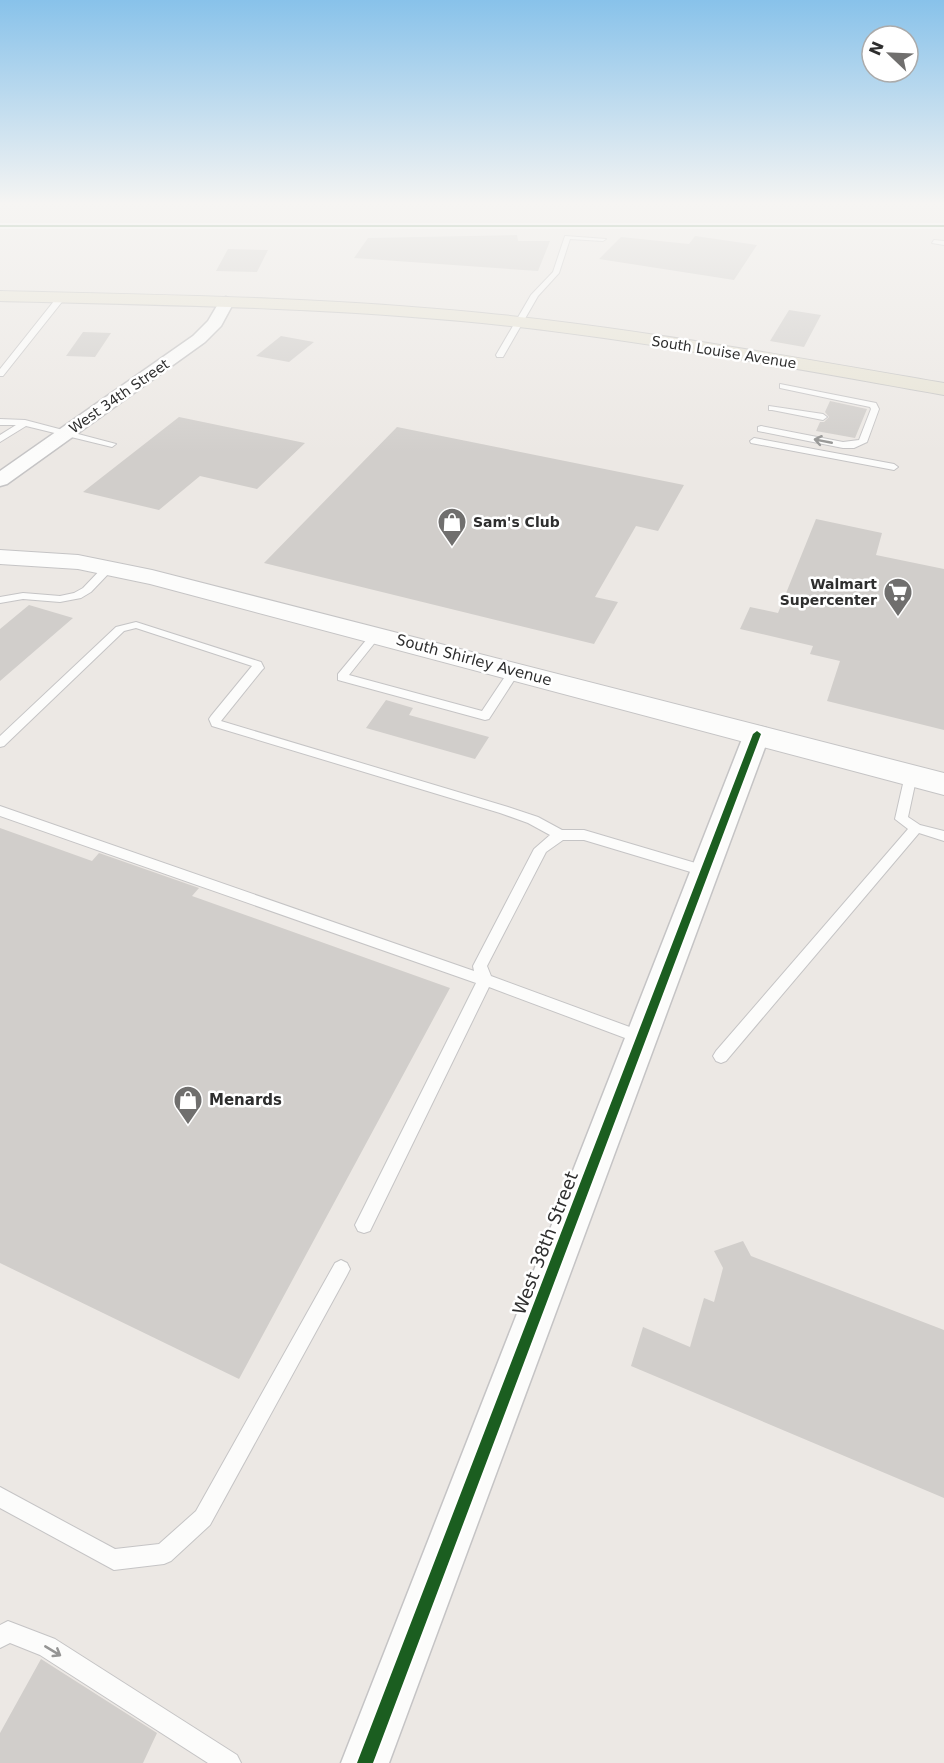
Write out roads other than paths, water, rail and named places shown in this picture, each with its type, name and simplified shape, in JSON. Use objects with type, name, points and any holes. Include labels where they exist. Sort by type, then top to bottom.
[{"type":"main road","name":"South Louise Avenue","points":[[0,296],[226,302],[372,309],[517,322],[657,341],[944,389]]},
{"type":"street","name":"West 34th Street","points":[[0,480],[200,339],[215,323],[226,302]]},
{"type":"street","name":"South Shirley Avenue","points":[[0,558],[37,558],[109,567],[944,783]]},
{"type":"street","name":"West 38th Street","points":[[364,1763],[757,734]]},
{"type":"lane","points":[[500,355],[517,322],[541,288]]},
{"type":"lane","points":[[0,374],[61,298]]},
{"type":"lane","points":[[761,429],[854,445],[862,442],[864,424],[875,409],[868,402],[783,386]]},
{"type":"lane","points":[[772,408],[822,417]]},
{"type":"lane","points":[[0,422],[25,423],[112,444]]},
{"type":"lane","points":[[0,439],[25,423]]},
{"type":"lane","points":[[754,441],[894,467]]},
{"type":"lane","points":[[0,600],[23,596],[60,598],[77,596],[87,590],[109,567]]},
{"type":"lane","points":[[0,743],[120,629],[136,625],[257,664],[258,668],[215,719],[216,723],[504,810],[533,820],[560,835],[584,835],[704,871]]},
{"type":"lane","points":[[376,635],[342,677],[485,716],[514,671]]},
{"type":"lane","points":[[911,775],[900,812],[901,819],[916,828],[944,836]]},
{"type":"lane","points":[[0,812],[485,980],[641,1038]]},
{"type":"lane","points":[[721,1056],[916,828]]},
{"type":"lane","points":[[364,1225],[485,980],[480,966],[541,849],[560,835]]},
{"type":"lane","points":[[0,1497],[114,1560],[164,1554],[203,1518],[340,1269]]},
{"type":"lane","points":[[0,1637],[8,1632],[47,1647],[229,1763]]},
{"type":"place","name":"Sam's Club","points":[[452,548]]},
{"type":"place","name":"Walmart Supercenter","points":[[898,618]]},
{"type":"place","name":"Menards","points":[[188,1126]]}]
